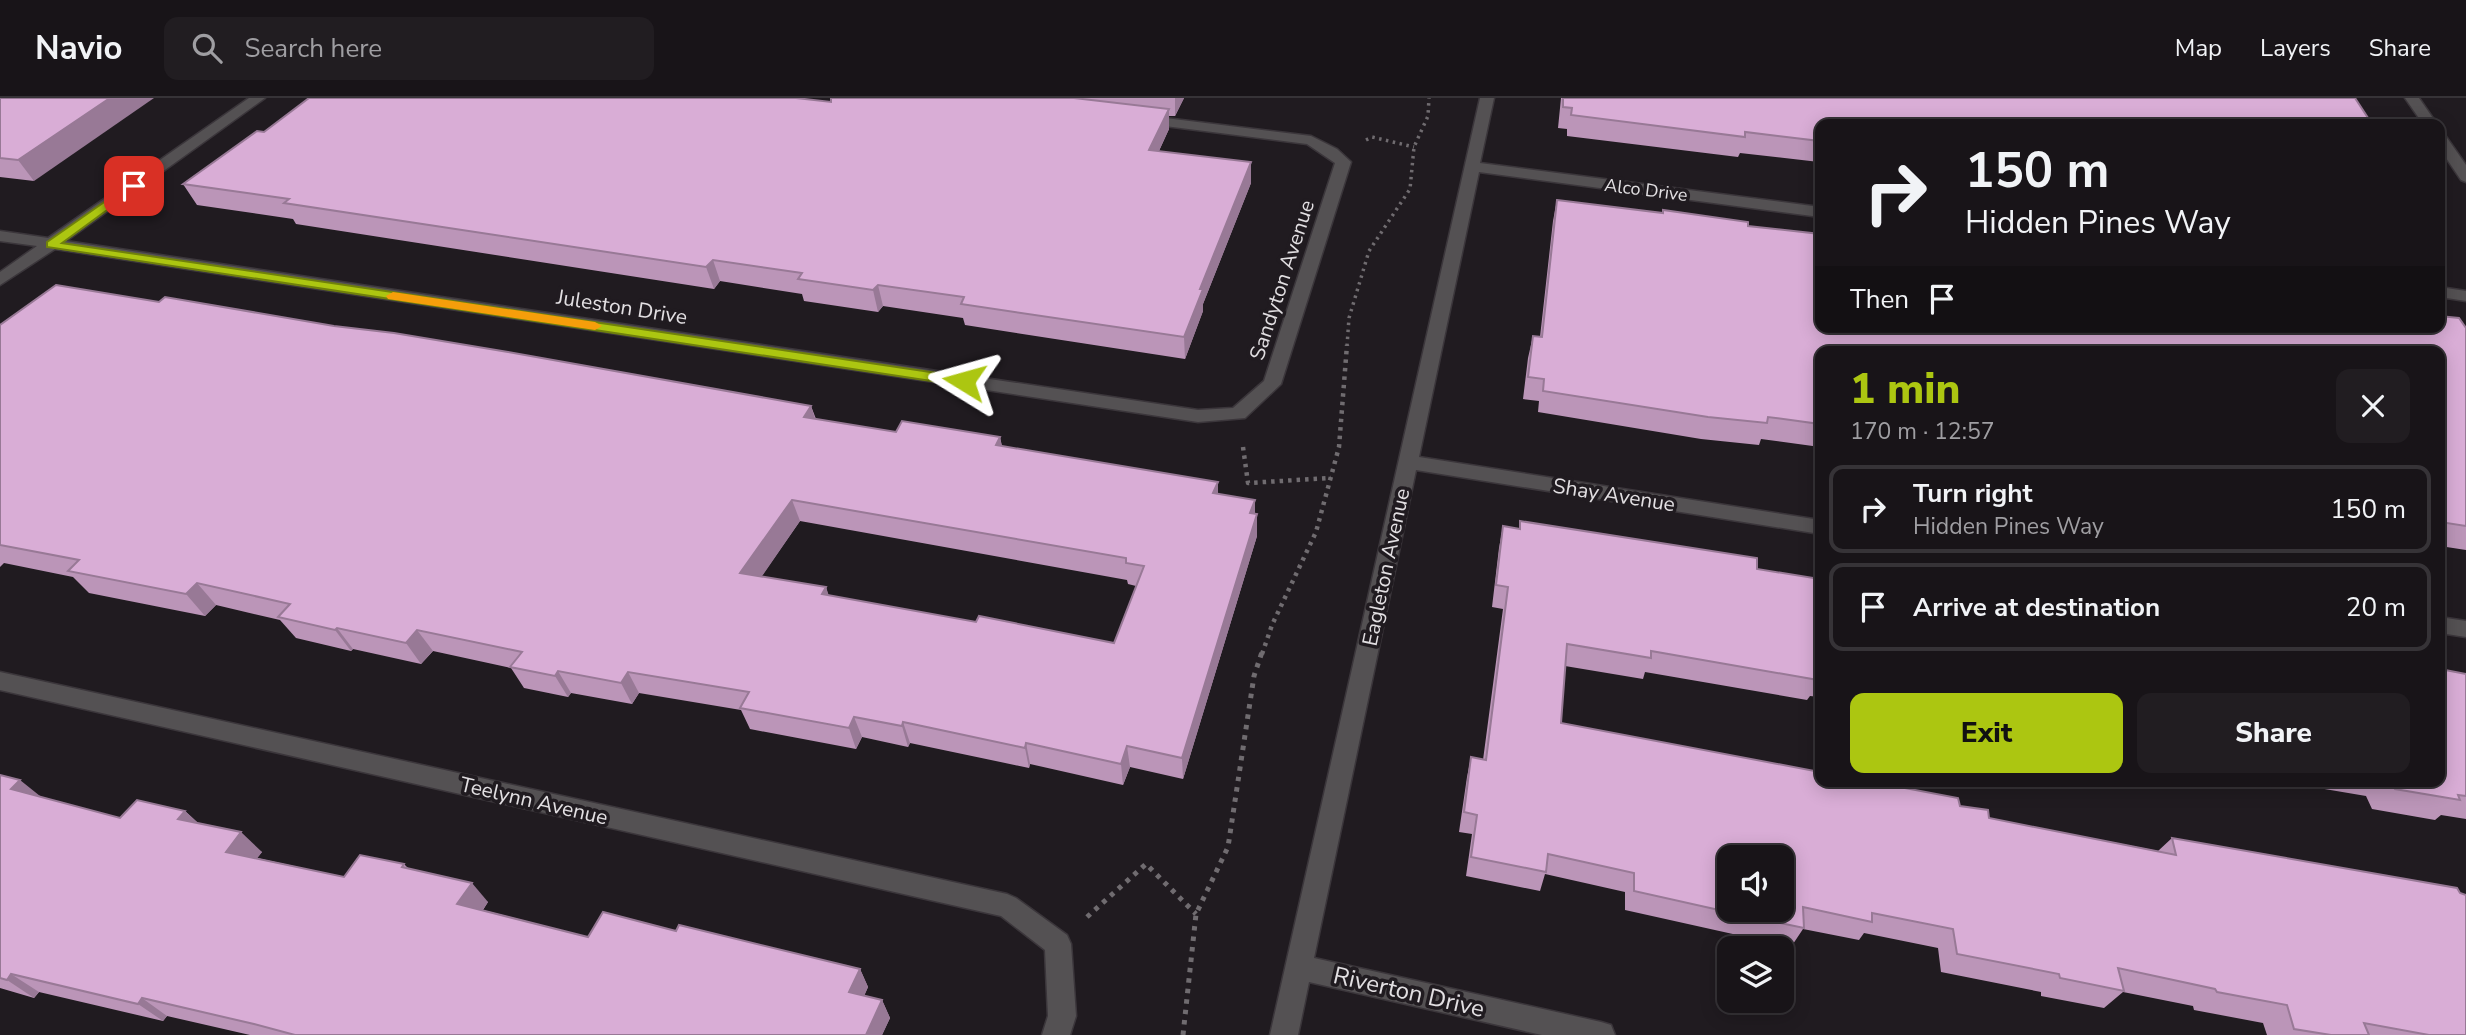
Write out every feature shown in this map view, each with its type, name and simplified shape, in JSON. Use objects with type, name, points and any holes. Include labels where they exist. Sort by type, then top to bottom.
[{"type":"street","points":[[0,280],[258,98]]},
{"type":"street","name":"Eagleton Avenue","points":[[1284,1035],[1487,98]]},
{"type":"street","points":[[2412,98],[2427,119]]},
{"type":"street","name":"Sandyton Avenue","points":[[1128,118],[1311,140],[1343,162],[1272,384],[1238,414]]},
{"type":"street","points":[[2445,146],[2466,177]]},
{"type":"street","name":"Alco Drive","points":[[1473,167],[1815,211]]},
{"type":"street","name":"Juleston Drive","points":[[0,236],[1185,414],[1238,414]]},
{"type":"street","points":[[2445,293],[2466,296]]},
{"type":"street","name":"Shay Avenue","points":[[1408,462],[1815,526]]},
{"type":"street","points":[[2445,626],[2466,629]]},
{"type":"street","name":"Teelynn Avenue","points":[[0,681],[1007,906],[1058,944]]},
{"type":"street","points":[[1056,1035],[1062,1016],[1058,944]]},
{"type":"street","name":"Riverton Drive","points":[[1298,967],[1601,1035]]},
{"type":"path","points":[[1183,1035],[1196,914],[1228,847],[1254,677],[1272,625],[1316,532],[1339,447],[1349,318],[1369,251],[1410,189],[1414,146],[1428,116],[1429,98]]},
{"type":"path","points":[[1238,414],[1248,483],[1331,478]]},
{"type":"path","points":[[1058,944],[1146,864],[1196,914]]},
{"type":"building","points":[[0,98],[110,98],[18,160],[0,158]]},
{"type":"building","points":[[309,98],[796,98],[831,102],[831,98],[1074,98],[1169,109],[1149,150],[1251,162],[1200,289],[1203,289],[1184,337],[961,304],[964,297],[878,285],[873,290],[798,279],[802,273],[713,260],[706,267],[284,203],[289,199],[183,184],[257,131],[264,132]]},
{"type":"building","points":[[1563,98],[2355,98],[2369,119],[1815,119],[1815,140],[1745,132],[1745,137],[1571,115],[1572,108],[1563,107]]},
{"type":"building","points":[[1557,200],[1663,213],[1663,210],[1748,222],[1748,226],[1815,233],[1815,333],[2445,333],[2445,317],[2459,318],[2466,328],[2466,526],[2445,523],[2445,346],[1815,346],[1815,423],[1768,417],[1767,423],[1708,417],[1543,391],[1544,379],[1528,377],[1533,336],[1542,337]]},
{"type":"building","points":[[56,285],[159,302],[165,297],[508,352],[811,406],[804,417],[896,432],[902,421],[1000,437],[996,445],[1218,482],[1213,493],[1255,500],[1250,513],[1257,514],[1182,758],[1127,746],[1121,764],[1026,743],[1025,748],[903,722],[902,726],[854,717],[849,728],[740,708],[749,692],[628,672],[621,683],[558,671],[555,676],[510,667],[522,652],[417,630],[406,643],[337,628],[335,630],[278,617],[290,604],[197,583],[186,594],[68,571],[79,560],[0,545],[0,325]],"holes":[[[792,500],[1126,558],[1126,563],[1144,566],[1114,643],[979,616],[976,622],[822,594],[826,587],[740,573]]]},
{"type":"building","points":[[1520,521],[1757,558],[1757,569],[1815,578],[1815,679],[1651,651],[1651,658],[1567,644],[1561,723],[1815,771],[1815,787],[1900,787],[1958,798],[1960,806],[1988,810],[1989,818],[2176,855],[2172,838],[2457,888],[2460,893],[2466,895],[2466,1035],[2429,1035],[2364,1023],[2369,1035],[2331,1035],[2294,1029],[2287,1005],[2217,992],[2215,989],[2118,968],[2124,991],[2060,978],[2059,974],[1957,954],[1953,929],[1872,913],[1872,922],[1803,907],[1804,928],[1776,922],[1794,922],[1794,845],[1717,845],[1717,910],[1634,891],[1634,873],[1548,854],[1546,872],[1471,857],[1477,815],[1464,812],[1471,757],[1486,760],[1508,587],[1496,585],[1503,526],[1520,529]]},
{"type":"building","points":[[2445,670],[2466,674],[2466,796],[2458,795],[2460,800],[2394,787],[2445,787]]},
{"type":"building","points":[[0,775],[20,780],[11,789],[120,818],[137,800],[185,811],[178,819],[241,832],[226,852],[344,877],[360,855],[404,864],[402,867],[472,883],[457,904],[588,937],[603,912],[676,931],[679,925],[860,969],[849,992],[882,1000],[866,1035],[295,1035],[142,998],[138,1004],[11,974],[7,980],[0,978]]},
{"type":"slow traffic","points":[[393,296],[595,326]]},
{"type":"route","points":[[134,186],[51,245],[964,381]]}]
